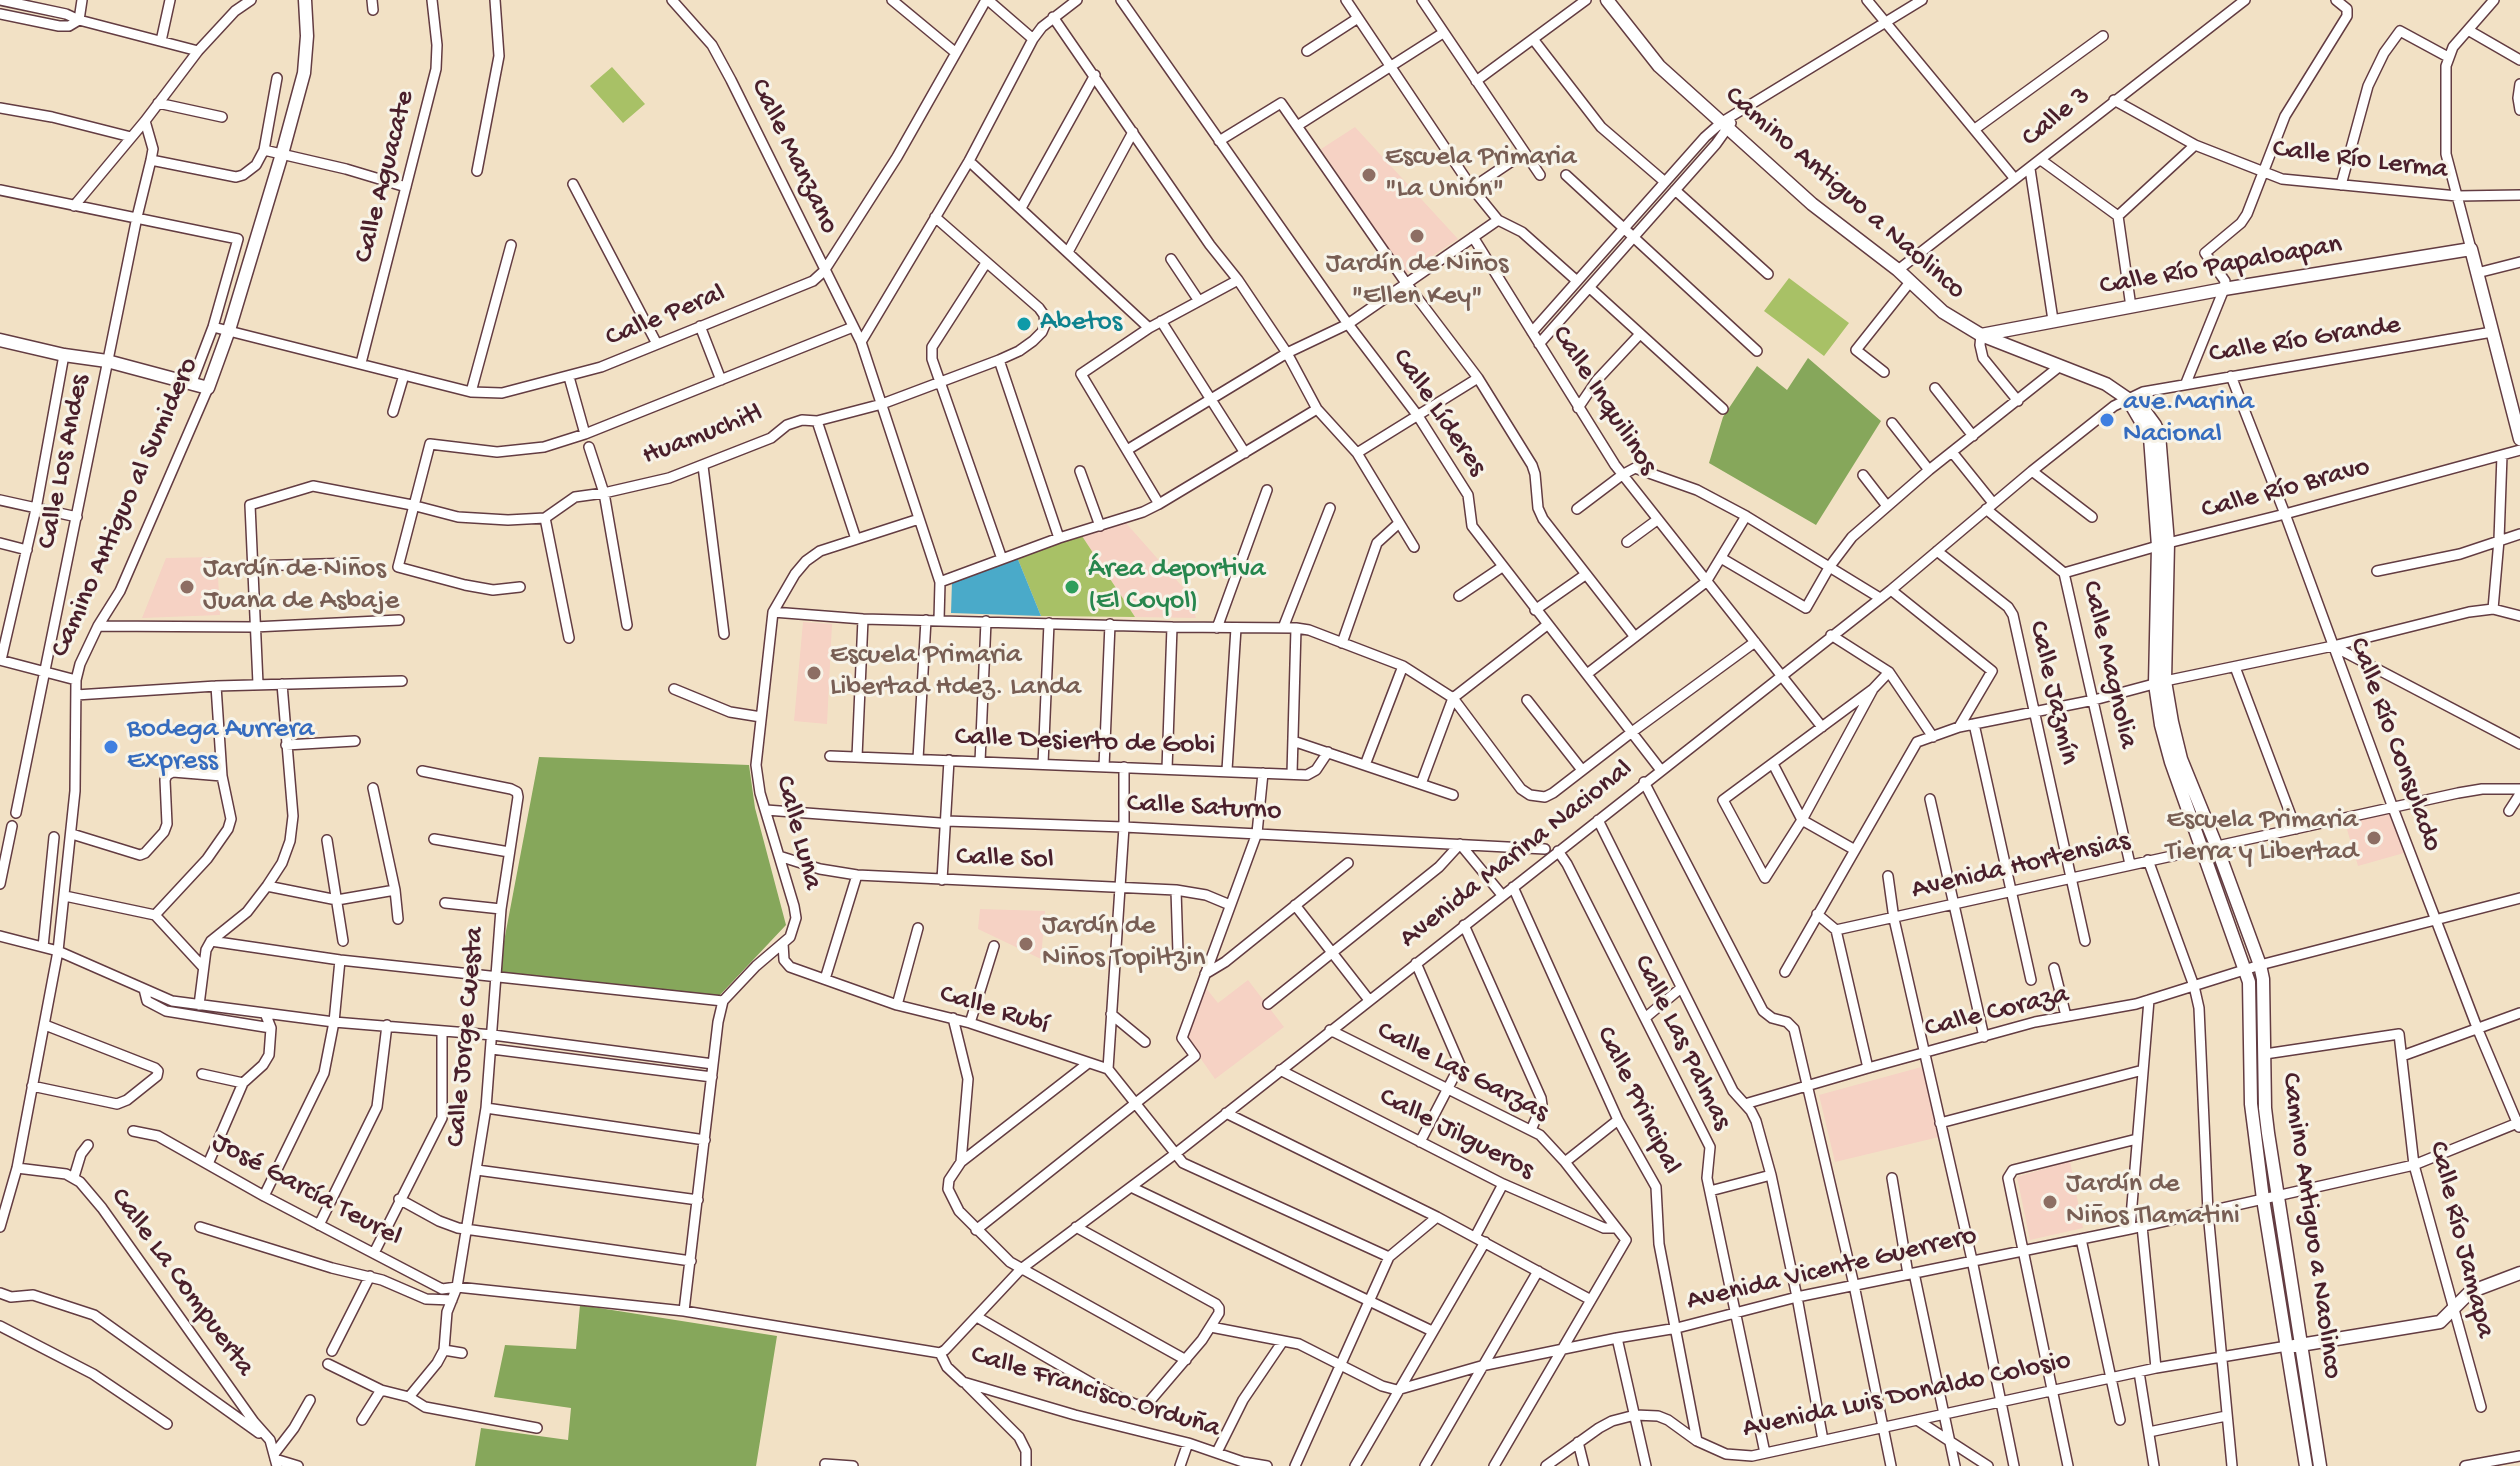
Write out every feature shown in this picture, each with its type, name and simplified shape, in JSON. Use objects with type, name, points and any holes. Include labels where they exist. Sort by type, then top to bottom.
[{"type":"main road","name":"Camino Antiguo al Sumidero","points":[[208,388],[229,330],[304,73],[307,36],[305,0]]},
{"type":"main road","name":"Camino Antiguo a Naolinco","points":[[1607,0],[1659,66],[1812,204],[1898,270],[1943,312],[1981,335],[2106,384],[2144,410],[2159,434],[2163,544],[2161,725],[2201,849],[2246,970],[2250,994],[2251,1104],[2263,1199],[2320,1466]]},
{"type":"main road","name":"Calle Río Papaloapan","points":[[1981,335],[2224,289],[2471,249]]},
{"type":"main road","points":[[2471,249],[2520,439]]},
{"type":"main road","points":[[0,340],[107,361],[208,388]]},
{"type":"main road","name":"Camino Antiguo a Naolinco","points":[[2160,682],[2181,759],[2260,965],[2264,991],[2265,1108],[2306,1466]]},
{"type":"main road","points":[[2294,1346],[2431,1325],[2440,1322],[2463,1297],[2477,1288],[2520,1273]]},
{"type":"street","points":[[0,0],[66,14],[198,51]]},
{"type":"street","points":[[79,20],[82,0]]},
{"type":"street","points":[[161,41],[170,0]]},
{"type":"street","points":[[74,206],[198,51],[235,11],[251,0]]},
{"type":"street","name":"Calle Aguacate","points":[[361,363],[436,69],[432,0]]},
{"type":"street","points":[[477,171],[499,56],[495,0]]},
{"type":"street","name":"Calle Manzano","points":[[672,0],[712,45],[861,342],[940,582],[939,620]]},
{"type":"street","points":[[892,0],[956,53]]},
{"type":"street","points":[[987,0],[1033,39]]},
{"type":"street","name":"Calle Peral","points":[[213,327],[471,392],[502,393],[601,367],[813,281],[824,271],[897,157],[987,0]]},
{"type":"street","points":[[861,342],[969,161],[1033,39],[1053,17],[1077,0]]},
{"type":"street","name":"Calle Líderes","points":[[1121,0],[1348,324],[1418,416],[1468,495],[1472,526],[1660,769]]},
{"type":"street","points":[[1346,0],[1472,188],[1498,220],[1522,232],[1577,281]]},
{"type":"street","points":[[1422,0],[1540,175]]},
{"type":"street","points":[[1476,81],[1586,0]]},
{"type":"street","points":[[1867,0],[2015,179]]},
{"type":"street","points":[[1539,344],[1675,190],[1725,125],[1738,113],[1922,0]]},
{"type":"street","name":"Calle 3","points":[[1898,270],[2245,0]]},
{"type":"street","points":[[2186,383],[2224,289],[2225,281],[2205,253],[2241,223],[2264,174],[2285,116],[2347,16],[2347,9],[2336,0]]},
{"type":"street","points":[[2471,249],[2445,138],[2448,57],[2494,0]]},
{"type":"street","points":[[0,14],[59,26],[69,26],[79,20]]},
{"type":"street","points":[[1053,17],[1210,245],[1238,280],[1287,353],[1317,409],[1357,453],[1414,547]]},
{"type":"street","points":[[1307,51],[1358,18]]},
{"type":"street","points":[[2468,30],[2520,60]]},
{"type":"street","points":[[2341,185],[2368,86],[2376,67],[2400,31],[2448,57]]},
{"type":"street","points":[[1297,126],[1443,33]]},
{"type":"street","points":[[1975,129],[2103,36]]},
{"type":"street","points":[[1533,39],[1601,127],[1665,182]]},
{"type":"street","points":[[1021,208],[1095,75]]},
{"type":"street","points":[[151,160],[236,177],[243,175],[256,165],[264,150],[277,78]]},
{"type":"street","points":[[2520,84],[2520,110]]},
{"type":"street","name":"Calle Río Lerma","points":[[2114,100],[2195,145],[2282,179],[2457,196],[2520,195]]},
{"type":"street","points":[[158,103],[222,117]]},
{"type":"street","points":[[1219,141],[1281,103],[1406,283],[1478,378],[1532,465],[1538,508],[1543,519],[1635,637]]},
{"type":"street","points":[[0,108],[52,117],[131,137]]},
{"type":"street","name":"Calle Los Andes","points":[[16,813],[151,160],[153,149],[145,121]]},
{"type":"street","points":[[1532,332],[1705,137],[1725,125]]},
{"type":"street","points":[[1068,252],[1133,132]]},
{"type":"street","points":[[2118,216],[2195,145]]},
{"type":"street","points":[[264,150],[406,187]]},
{"type":"street","points":[[1472,188],[1524,153]]},
{"type":"street","points":[[2041,160],[2118,216],[2131,307]]},
{"type":"street","points":[[969,161],[1149,328]]},
{"type":"street","points":[[2030,169],[2053,320]]},
{"type":"street","points":[[1566,175],[1757,351]]},
{"type":"street","points":[[573,184],[657,344]]},
{"type":"street","points":[[0,190],[238,239],[213,327],[192,382]]},
{"type":"street","points":[[1675,190],[1768,274]]},
{"type":"street","points":[[935,217],[986,263],[932,347],[932,359],[1002,559]]},
{"type":"street","points":[[1127,450],[1287,353],[1348,324],[1498,220]]},
{"type":"street","name":"Calle Inquilinos","points":[[1473,237],[1622,475],[1822,727]]},
{"type":"street","points":[[471,392],[511,245]]},
{"type":"street","points":[[1171,259],[1199,301]]},
{"type":"street","points":[[2477,273],[2520,262]]},
{"type":"street","name":"Huamuchitl","points":[[545,518],[575,497],[669,478],[771,438],[787,425],[802,420],[817,421],[882,404],[1019,351],[1042,332],[1044,315],[986,263]]},
{"type":"street","points":[[1159,504],[1081,374],[1149,328],[1238,280]]},
{"type":"street","points":[[1884,372],[1856,350],[1910,282]]},
{"type":"street","points":[[1590,288],[1723,409]]},
{"type":"street","points":[[1161,321],[1245,453]]},
{"type":"street","points":[[700,326],[721,380]]},
{"type":"street","points":[[520,587],[493,590],[398,567],[430,444],[497,452],[544,447],[585,434],[853,327]]},
{"type":"street","name":"Calle Río Grande","points":[[2128,398],[2186,383],[2492,332]]},
{"type":"street","points":[[1578,408],[1597,380],[1640,334]]},
{"type":"street","points":[[1981,335],[1983,358],[2018,401]]},
{"type":"street","name":"Calle Los Andes","points":[[0,660],[36,509],[64,355]]},
{"type":"street","points":[[999,360],[1059,538]]},
{"type":"street","points":[[1721,558],[1806,608],[1830,566],[1852,537],[1929,470],[2060,366]]},
{"type":"street","points":[[393,412],[404,375]]},
{"type":"street","name":"Calle Río Consulado","points":[[2231,376],[2478,1030],[2519,1125]]},
{"type":"street","points":[[569,377],[585,434]]},
{"type":"street","points":[[1357,453],[1478,378]]},
{"type":"street","name":"Camino Antiguo al Sumidero","points":[[0,1227],[17,1168],[58,951],[75,791],[76,680],[98,626],[120,591],[208,388]]},
{"type":"street","points":[[1935,388],[1973,436]]},
{"type":"street","name":"Avenida Marina Nacional","points":[[940,1353],[1021,1269],[1175,1154],[1891,590],[2032,471],[2128,398]]},
{"type":"street","points":[[940,582],[1159,504],[1317,409]]},
{"type":"street","points":[[817,421],[856,539],[919,519]]},
{"type":"street","points":[[1892,423],[1929,470]]},
{"type":"street","points":[[589,447],[604,493],[627,625]]},
{"type":"street","name":"Calle Río Bravo","points":[[2064,573],[2520,450]]},
{"type":"street","name":"Calle Magnolia","points":[[1952,452],[1989,506],[2064,573],[2130,864]]},
{"type":"street","points":[[2493,609],[2502,455]]},
{"type":"street","points":[[703,466],[724,634]]},
{"type":"street","points":[[1577,509],[1635,468],[1697,490],[1746,516],[1880,598]]},
{"type":"street","points":[[1080,471],[1100,526]]},
{"type":"street","points":[[2032,471],[2092,517]]},
{"type":"street","points":[[1863,475],[1887,506]]},
{"type":"street","points":[[258,684],[250,505],[313,486],[458,517],[482,520],[545,518],[569,638]]},
{"type":"street","points":[[1217,628],[1267,490]]},
{"type":"street","points":[[0,500],[77,517]]},
{"type":"street","points":[[1283,628],[1330,508]]},
{"type":"street","points":[[1587,674],[1706,582],[1746,516]]},
{"type":"street","points":[[1627,542],[1657,520]]},
{"type":"street","points":[[1342,643],[1377,543],[1399,523]]},
{"type":"street","points":[[2377,571],[2460,554],[2520,534]]},
{"type":"street","name":"Calle Luna","points":[[783,943],[793,930],[796,918],[760,793],[756,765],[773,612],[806,561],[820,551],[856,539]]},
{"type":"street","points":[[0,543],[27,550]]},
{"type":"street","name":"Calle Jazmín","points":[[1937,551],[2008,607],[2013,615],[2085,941]]},
{"type":"street","points":[[252,566],[354,563]]},
{"type":"street","points":[[1459,596],[1502,567]]},
{"type":"street","points":[[1535,610],[1585,575]]},
{"type":"street","points":[[1891,590],[1992,671],[1959,727]]},
{"type":"street","points":[[1785,972],[1917,742],[1959,727],[2094,700],[2160,682],[2333,646],[2469,612],[2493,609],[2520,616]]},
{"type":"street","points":[[773,612],[863,619],[1309,630],[1403,666],[1453,698],[1525,793],[1549,796],[1755,642]]},
{"type":"street","points":[[857,757],[863,619]]},
{"type":"street","points":[[98,626],[254,627],[399,620]]},
{"type":"street","points":[[918,759],[926,620]]},
{"type":"street","points":[[980,762],[986,621]]},
{"type":"street","points":[[1043,764],[1049,623]]},
{"type":"street","points":[[1104,767],[1110,624]]},
{"type":"street","points":[[1421,784],[1453,698],[1547,625]]},
{"type":"street","points":[[1167,769],[1172,627]]},
{"type":"street","points":[[1227,770],[1236,628]]},
{"type":"street","points":[[1292,774],[1296,628]]},
{"type":"street","points":[[1831,635],[1889,672],[1933,737]]},
{"type":"street","points":[[2333,646],[2520,744]]},
{"type":"street","points":[[0,660],[76,680]]},
{"type":"street","points":[[1365,765],[1403,666]]},
{"type":"street","points":[[2235,667],[2296,829]]},
{"type":"street","points":[[1873,689],[1802,820],[1765,878],[1723,800],[1873,689],[1889,672]]},
{"type":"street","points":[[76,695],[258,684],[402,681]]},
{"type":"street","points":[[199,1005],[206,950],[211,941],[247,912],[282,863],[290,841],[293,816],[282,684]]},
{"type":"street","points":[[155,915],[207,859],[228,829],[231,819],[222,776],[216,686]]},
{"type":"street","points":[[674,689],[730,712],[761,717]]},
{"type":"street","points":[[1527,700],[1582,770]]},
{"type":"street","points":[[1974,724],[2031,980]]},
{"type":"street","points":[[286,745],[355,741]]},
{"type":"street","points":[[1293,741],[1453,795]]},
{"type":"street","name":"Calle Desierto de Gobi","points":[[830,756],[1307,775],[1316,770],[1328,752]]},
{"type":"street","points":[[942,880],[949,760]]},
{"type":"street","points":[[1773,764],[1802,820],[1855,850]]},
{"type":"street","points":[[1124,767],[1124,827],[1108,1069],[1183,1163],[1389,1257]]},
{"type":"street","name":"Calle Jorge Cuesta","points":[[422,771],[517,792],[518,797],[501,909],[486,1108],[457,1287],[447,1312],[444,1350]]},
{"type":"street","points":[[72,834],[140,855],[164,832],[167,824],[167,775],[173,772],[222,776]]},
{"type":"street","points":[[976,1230],[1195,1056],[1182,1038],[1257,833],[1263,773]]},
{"type":"street","points":[[1644,782],[1763,1011],[1794,1029],[1854,1285],[1891,1466]]},
{"type":"street","points":[[373,788],[395,890],[398,919]]},
{"type":"street","name":"Avenida Hortensias","points":[[1836,930],[2482,789],[2520,791]]},
{"type":"street","points":[[2509,811],[2520,791]]},
{"type":"street","points":[[1930,799],[1984,1037]]},
{"type":"street","name":"Calle Saturno","points":[[766,810],[943,822],[1124,827],[1545,849]]},
{"type":"street","points":[[1598,820],[1733,1091],[1756,1121],[1797,1297],[1823,1440]]},
{"type":"street","points":[[0,884],[12,826]]},
{"type":"street","points":[[43,947],[54,837]]},
{"type":"street","points":[[434,839],[509,852]]},
{"type":"street","points":[[327,840],[343,941]]},
{"type":"street","points":[[1268,1004],[1439,867],[1460,844],[1502,895]]},
{"type":"street","name":"Calle Las Palmas","points":[[1558,851],[1710,1147],[1706,1170],[1765,1453]]},
{"type":"street","name":"Calle Sol","points":[[779,856],[820,869],[857,875],[1176,890],[1206,895],[1230,905]]},
{"type":"street","points":[[2148,860],[2194,986],[2199,1008],[2208,1212],[2232,1466]]},
{"type":"street","points":[[1205,974],[1225,962],[1348,863]]},
{"type":"street","points":[[825,979],[857,875]]},
{"type":"street","points":[[1888,876],[1894,919],[1972,1260],[2014,1466]]},
{"type":"street","points":[[267,886],[337,900],[395,890]]},
{"type":"street","name":"Calle Principal","points":[[1513,887],[1618,1120],[1658,1195],[1659,1244],[1697,1441]]},
{"type":"street","points":[[1176,890],[1178,953]]},
{"type":"street","points":[[65,896],[155,915],[202,966]]},
{"type":"street","name":"Calle Coraza","points":[[1745,1104],[1984,1037],[2066,1016],[2149,1000],[2260,965],[2520,898]]},
{"type":"street","points":[[445,903],[501,909]]},
{"type":"street","points":[[1295,905],[1369,1000]]},
{"type":"street","points":[[1817,914],[1836,930],[1868,1068]]},
{"type":"street","points":[[1464,925],[1535,1080],[1542,1105],[1531,1130]]},
{"type":"street","points":[[897,1005],[918,928]]},
{"type":"street","points":[[0,936],[58,951],[172,1001],[334,1022],[493,1035],[713,1064]]},
{"type":"street","points":[[211,941],[340,960],[723,1001]]},
{"type":"street","points":[[684,1311],[723,1001],[783,943]]},
{"type":"street","name":"Calle Rubí","points":[[783,943],[786,964],[897,1005],[970,1023],[1108,1069]]},
{"type":"street","points":[[970,1023],[994,946]]},
{"type":"street","points":[[264,1196],[324,1073],[334,1022],[340,960]]},
{"type":"street","points":[[1416,963],[1460,1065],[1420,1142]]},
{"type":"street","points":[[2054,968],[2066,1016]]},
{"type":"street","points":[[1645,1018],[1681,988]]},
{"type":"street","points":[[144,989],[147,1001],[166,1011],[271,1028]]},
{"type":"street","points":[[2130,1229],[2149,1000]]},
{"type":"street","points":[[208,1164],[243,1083],[263,1065],[269,1055],[271,1028],[265,1013]]},
{"type":"street","points":[[2402,1056],[2520,1013]]},
{"type":"street","points":[[1111,1014],[1145,1042]]},
{"type":"street","points":[[953,1018],[968,1079],[961,1162]]},
{"type":"street","points":[[32,1086],[117,1104],[127,1100],[157,1076],[155,1068],[45,1025]]},
{"type":"street","points":[[319,1225],[377,1107],[387,1025]]},
{"type":"street","name":"Calle Las Garzas","points":[[1330,1030],[1531,1130],[1547,1141],[1626,1240],[1591,1300]]},
{"type":"street","points":[[374,1253],[442,1118],[442,1031]]},
{"type":"street","name":"Calle Río Jamapa","points":[[2265,1054],[2399,1034],[2414,1165],[2481,1407]]},
{"type":"street","points":[[492,1049],[712,1077]]},
{"type":"street","points":[[1087,1064],[961,1162],[949,1180],[948,1189],[959,1211],[976,1230],[1021,1269],[1186,1360]]},
{"type":"street","name":"Calle Jilgueros","points":[[1280,1070],[1503,1184],[1604,1228],[1616,1228]]},
{"type":"street","points":[[1940,1123],[2143,1070]]},
{"type":"street","points":[[202,1074],[243,1083]]},
{"type":"street","points":[[486,1108],[705,1140]]},
{"type":"street","points":[[1226,1113],[1437,1217],[1591,1300],[1494,1466]]},
{"type":"street","points":[[1565,1162],[1618,1120]]},
{"type":"street","name":"Avenida Vicente Guerrero","points":[[1397,1390],[1481,1366],[1677,1328],[1797,1297],[2130,1229],[2414,1165],[2519,1125]]},
{"type":"street","name":"José García Teurel","points":[[133,1131],[158,1136],[264,1196],[442,1289],[457,1287],[684,1311]]},
{"type":"street","points":[[2068,1466],[2009,1173],[2137,1139]]},
{"type":"street","points":[[74,1177],[81,1154],[88,1145]]},
{"type":"street","name":"Calle La Compuerta","points":[[17,1168],[74,1177],[102,1208],[254,1422],[270,1440],[275,1459]]},
{"type":"street","points":[[477,1170],[698,1200]]},
{"type":"street","points":[[1710,1191],[1771,1175]]},
{"type":"street","points":[[1892,1178],[1955,1466]]},
{"type":"street","points":[[1355,1466],[1480,1240],[1503,1184]]},
{"type":"street","points":[[1131,1187],[1432,1331]]},
{"type":"street","points":[[399,1199],[439,1221],[467,1230],[691,1261]]},
{"type":"street","points":[[1295,1466],[1389,1257],[1437,1217]]},
{"type":"street","points":[[2142,1226],[2156,1368]]},
{"type":"street","points":[[200,1227],[332,1268],[370,1276],[416,1296],[452,1300]]},
{"type":"street","points":[[977,1317],[1105,1391],[1143,1405],[1186,1360],[1211,1327],[1219,1308],[1076,1227]]},
{"type":"street","points":[[2081,1239],[2120,1420]]},
{"type":"street","points":[[1425,1466],[1538,1271]]},
{"type":"street","points":[[332,1351],[370,1276]]},
{"type":"street","points":[[0,1293],[11,1297],[33,1295],[94,1315],[270,1440]]},
{"type":"street","name":"Calle Francisco Orduña","points":[[684,1311],[940,1353],[947,1367],[963,1382],[1075,1415],[1188,1443],[1242,1464],[1267,1466]]},
{"type":"street","points":[[0,1326],[93,1374],[167,1424]]},
{"type":"street","points":[[1211,1327],[1299,1344],[1382,1386],[1397,1390]]},
{"type":"street","points":[[1617,1338],[1646,1466]]},
{"type":"street","points":[[1217,1452],[1243,1400],[1283,1341]]},
{"type":"street","name":"Avenida Luis Donaldo Colosio","points":[[1635,1415],[1658,1416],[1697,1441],[1726,1454],[1740,1456],[2156,1368],[2294,1346]]},
{"type":"street","points":[[409,1397],[444,1350],[462,1353]]},
{"type":"street","points":[[328,1364],[381,1390],[409,1397],[425,1407],[537,1428]]},
{"type":"street","points":[[2139,1372],[2154,1466]]},
{"type":"street","points":[[963,1382],[1019,1437],[1029,1465]]},
{"type":"street","points":[[362,1420],[381,1390]]},
{"type":"street","points":[[298,1466],[275,1459],[310,1400]]},
{"type":"street","points":[[1546,1466],[1612,1421],[1635,1415]]},
{"type":"street","points":[[2149,1432],[2226,1416]]},
{"type":"street","points":[[1917,1420],[1988,1466]]},
{"type":"street","points":[[1578,1442],[1584,1466]]},
{"type":"street","points":[[1180,1466],[1188,1443]]},
{"type":"street","points":[[2465,1466],[2494,1464],[2520,1456]]},
{"type":"street","points":[[825,1464],[853,1466]]},
{"type":"shaded area","name":"Escuela Primaria \"La Unión\"","points":[[1355,127],[1458,239],[1405,274],[1321,149]]},
{"type":"shaded area","points":[[1126,523],[1188,593],[1196,618],[1135,617],[1082,536]]},
{"type":"shaded area","name":"Jardín de Niños Juana de Asbaje","points":[[217,557],[220,615],[142,618],[166,558]]},
{"type":"shaded area","name":"Escuela Primaria Libertad Hdez. Landa","points":[[803,622],[832,624],[827,724],[794,721]]},
{"type":"shaded area","name":"Escuela Primaria Tierra y Libertad","points":[[2390,812],[2404,853],[2358,866],[2345,823]]},
{"type":"shaded area","name":"Jardín de Niños Topiltzin","points":[[980,909],[1045,911],[1041,959],[978,929]]},
{"type":"shaded area","points":[[1248,980],[1284,1027],[1215,1079],[1187,1039],[1205,987],[1218,1003]]},
{"type":"shaded area","points":[[1925,1066],[1939,1137],[1835,1162],[1819,1095]]},
{"type":"shaded area","name":"Jardín de Niños Tlamatini","points":[[2070,1161],[2083,1228],[2030,1240],[2017,1177]]},
{"type":"green space","points":[[612,67],[645,104],[623,123],[590,86]]},
{"type":"green space","points":[[1789,278],[1849,323],[1824,356],[1764,311]]},
{"type":"green space","points":[[1808,358],[1881,421],[1816,525],[1709,463],[1723,417],[1757,366],[1787,390]]},
{"type":"green space","name":"Área deportiva (El Coyol)","points":[[1082,536],[1135,617],[1041,616],[1017,557]]},
{"type":"green space","points":[[539,757],[749,765],[755,808],[786,925],[719,996],[498,973]]},
{"type":"green space","points":[[580,1305],[777,1336],[756,1466],[475,1466],[481,1428],[568,1440],[571,1408],[494,1397],[505,1345],[576,1349]]},
{"type":"water","points":[[1017,557],[1041,616],[951,613],[952,581]]},
{"type":"place","name":"Escuela Primaria \"La Unión\"","points":[[1369,175]]},
{"type":"place","name":"Jardín de Niños \"Ellen Key\"","points":[[1417,236]]},
{"type":"place","name":"Abetos","points":[[1024,324]]},
{"type":"place","name":"ave.Marina Nacional","points":[[2107,420]]},
{"type":"place","name":"Jardín de Niños Juana de Asbaje","points":[[187,587]]},
{"type":"place","name":"Área deportiva (El Coyol)","points":[[1072,587]]},
{"type":"place","name":"Escuela Primaria Libertad Hdez. Landa","points":[[814,673]]},
{"type":"place","name":"Bodega Aurrera Express","points":[[111,747]]},
{"type":"place","name":"Escuela Primaria Tierra y Libertad","points":[[2374,838]]},
{"type":"place","name":"Jardín de Niños Topiltzin","points":[[1026,944]]},
{"type":"place","name":"Jardín de Niños Tlamatini","points":[[2050,1202]]}]
